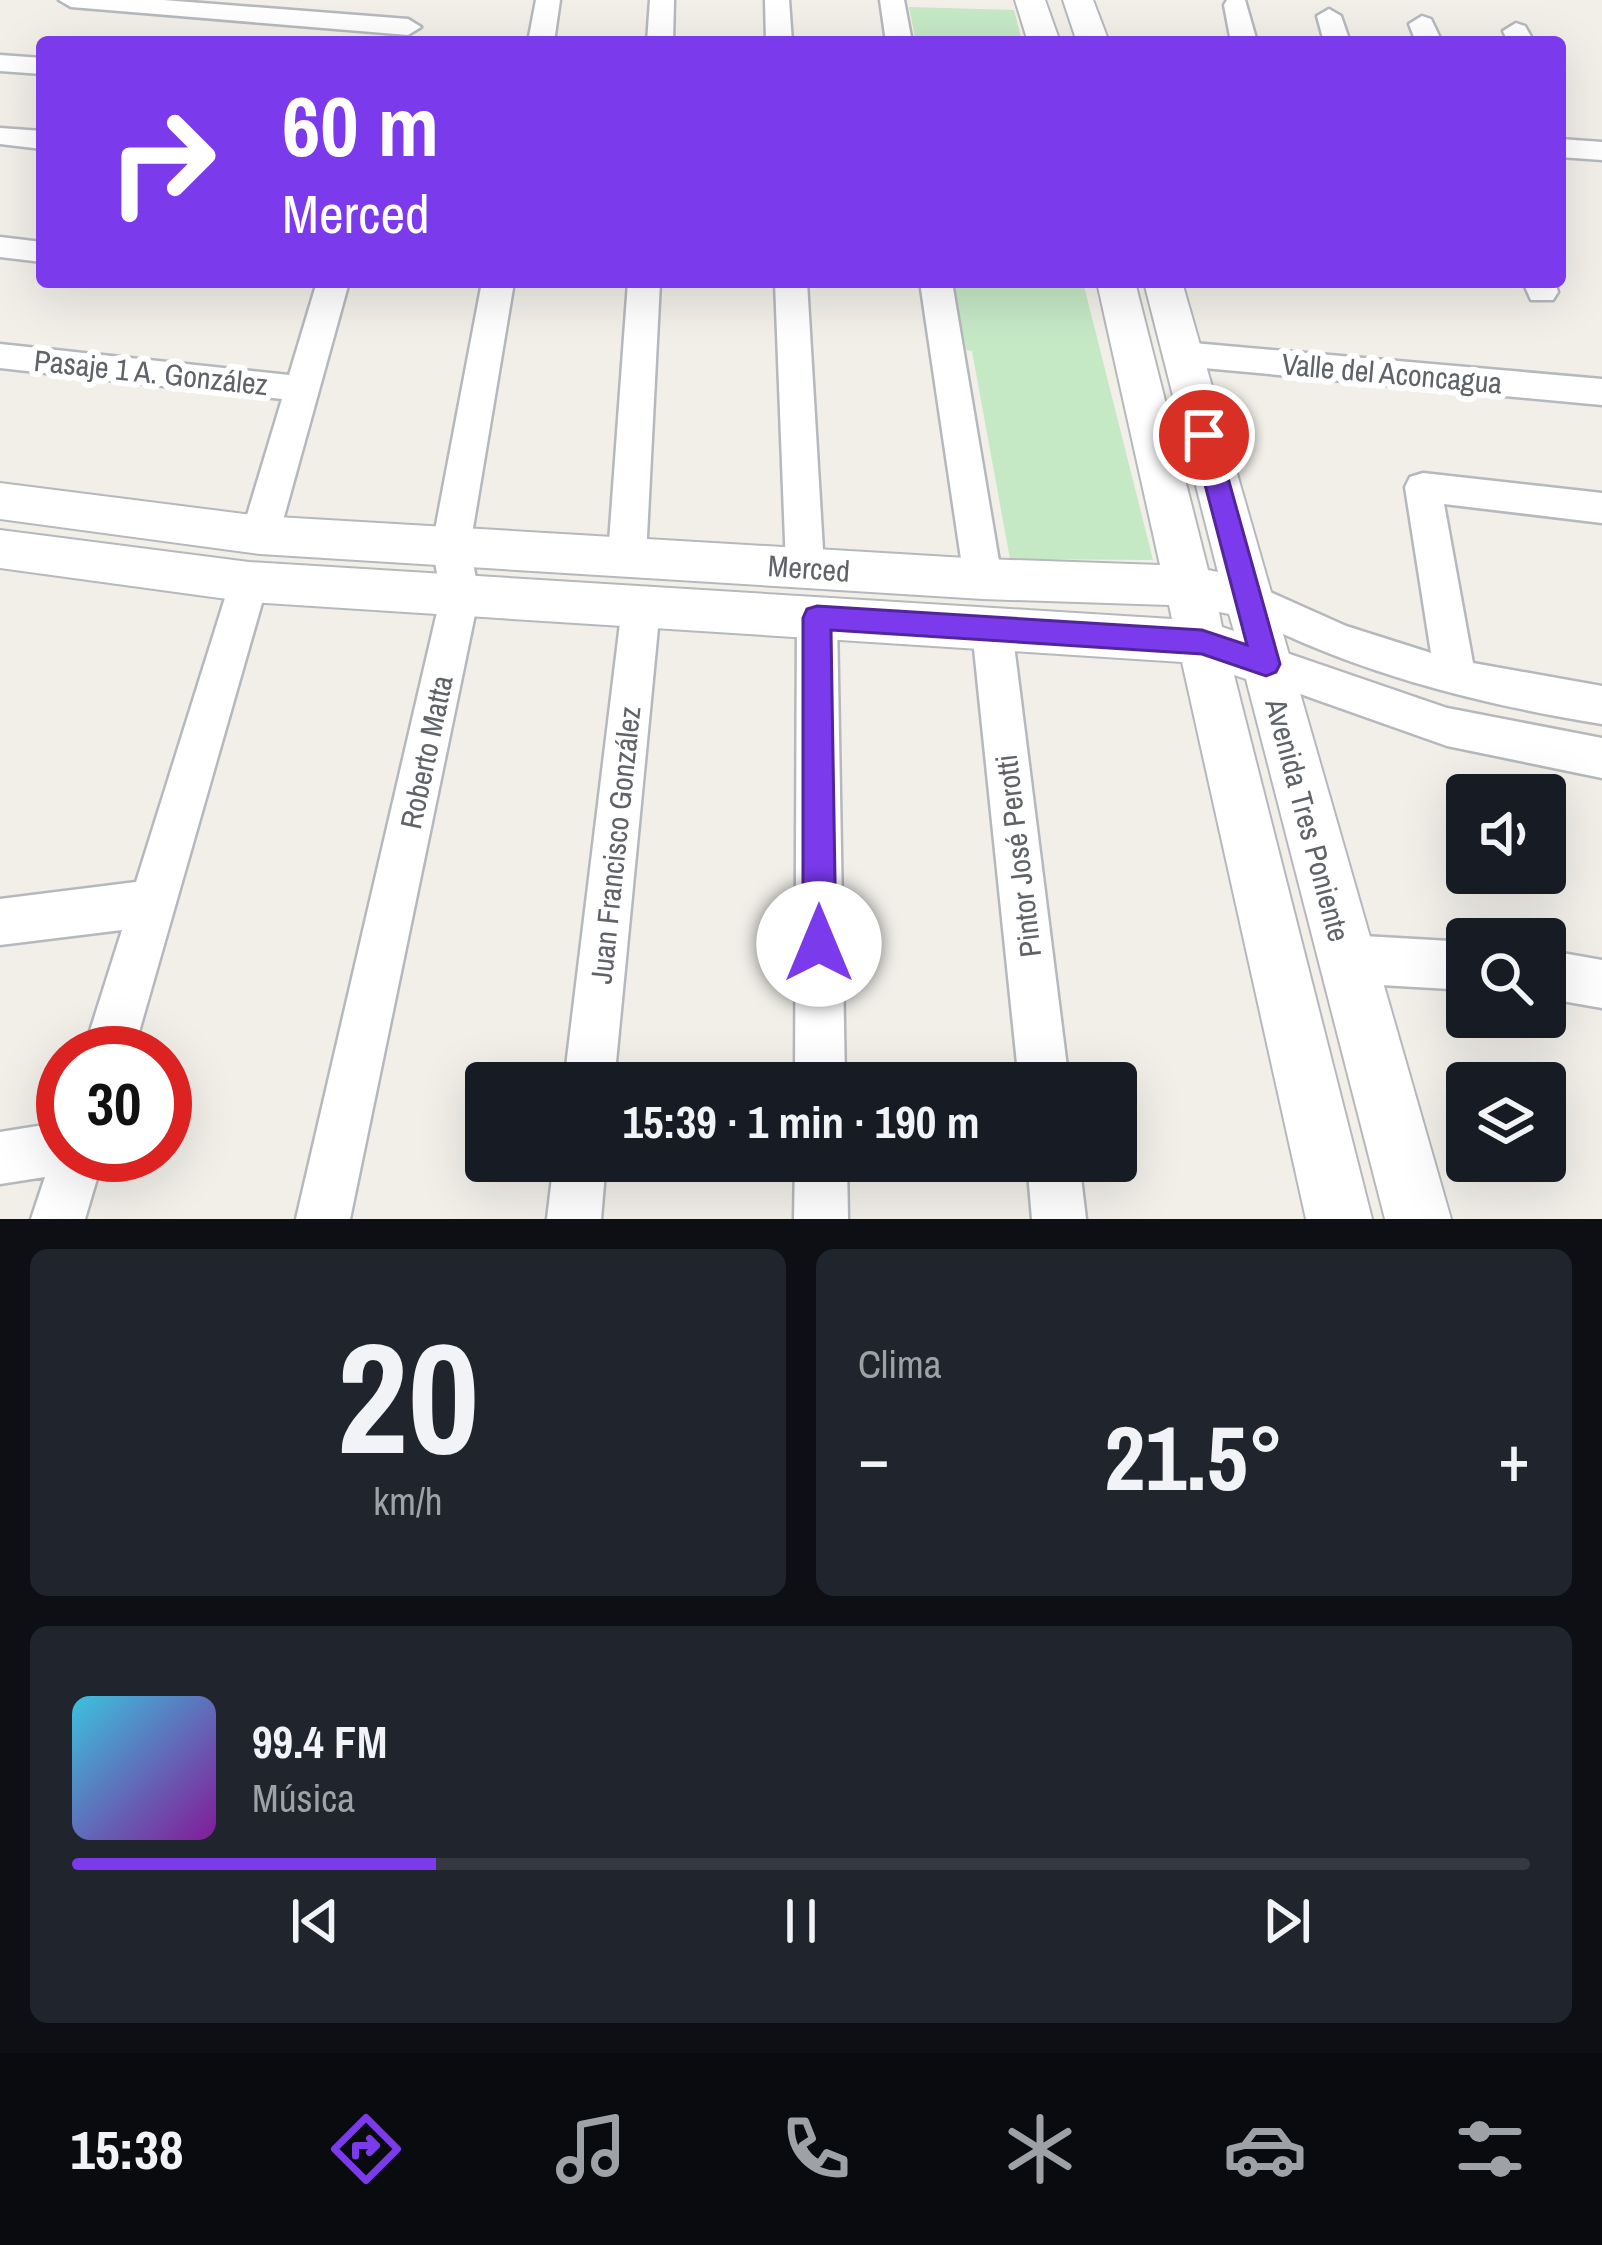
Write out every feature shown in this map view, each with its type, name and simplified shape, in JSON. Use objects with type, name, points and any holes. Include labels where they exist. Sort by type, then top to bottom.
[{"type":"street","points":[[71,0],[405,34],[414,0]]},
{"type":"street","points":[[542,36],[548,0]]},
{"type":"street","points":[[660,36],[662,0]]},
{"type":"street","points":[[778,0],[779,36]]},
{"type":"street","points":[[892,0],[898,36]]},
{"type":"street","points":[[1030,0],[1042,36]]},
{"type":"street","points":[[1078,0],[1091,36]]},
{"type":"street","points":[[1236,5],[1243,36]]},
{"type":"street","points":[[0,62],[36,65]]},
{"type":"street","points":[[0,136],[36,139]]},
{"type":"street","points":[[0,247],[36,251]]},
{"type":"street","points":[[116,1026],[332,288]]},
{"type":"street","name":"Roberto Matta","points":[[323,1219],[460,596],[451,546],[497,288]]},
{"type":"street","points":[[627,556],[644,288]]},
{"type":"street","points":[[791,288],[805,568]]},
{"type":"street","points":[[937,288],[982,579]]},
{"type":"street","name":"Avenida Tres Poniente","points":[[1117,288],[1339,1219]]},
{"type":"street","name":"Avenida Tres Poniente","points":[[1165,288],[1418,1219]]},
{"type":"street","name":"Valle del Aconcagua","points":[[1182,354],[1602,392]]},
{"type":"street","name":"Pasaje 1 A. González","points":[[0,356],[302,388]]},
{"type":"street","points":[[1455,677],[1423,487],[1602,508]]},
{"type":"street","name":"Merced","points":[[0,502],[254,559],[460,596],[1202,642],[1447,727],[1602,758]]},
{"type":"street","name":"Merced","points":[[0,549],[254,559],[451,546],[982,579],[1189,586],[1248,598],[1291,623],[1455,677],[1602,705]]},
{"type":"street","name":"Juan Francisco González","points":[[591,1062],[641,607]]},
{"type":"street","points":[[817,618],[820,1062]]},
{"type":"street","name":"Pintor José Perotti","points":[[992,629],[1042,1062]]},
{"type":"street","points":[[0,922],[153,902]]},
{"type":"street","points":[[1346,959],[1446,965]]},
{"type":"street","points":[[1566,978],[1602,984]]},
{"type":"street","points":[[0,1158],[36,1152]]},
{"type":"street","points":[[58,1219],[70,1182]]},
{"type":"street","points":[[574,1219],[578,1182]]},
{"type":"street","points":[[820,1182],[821,1219]]},
{"type":"street","points":[[1056,1182],[1060,1219]]},
{"type":"green space","points":[[909,7],[1014,10],[1020,36],[915,36]]},
{"type":"green space","points":[[955,288],[1085,288],[1153,560],[1010,559],[972,351],[966,350]]},
{"type":"route","points":[[819,944],[817,618],[1202,642],[1266,664],[1204,435]]}]
